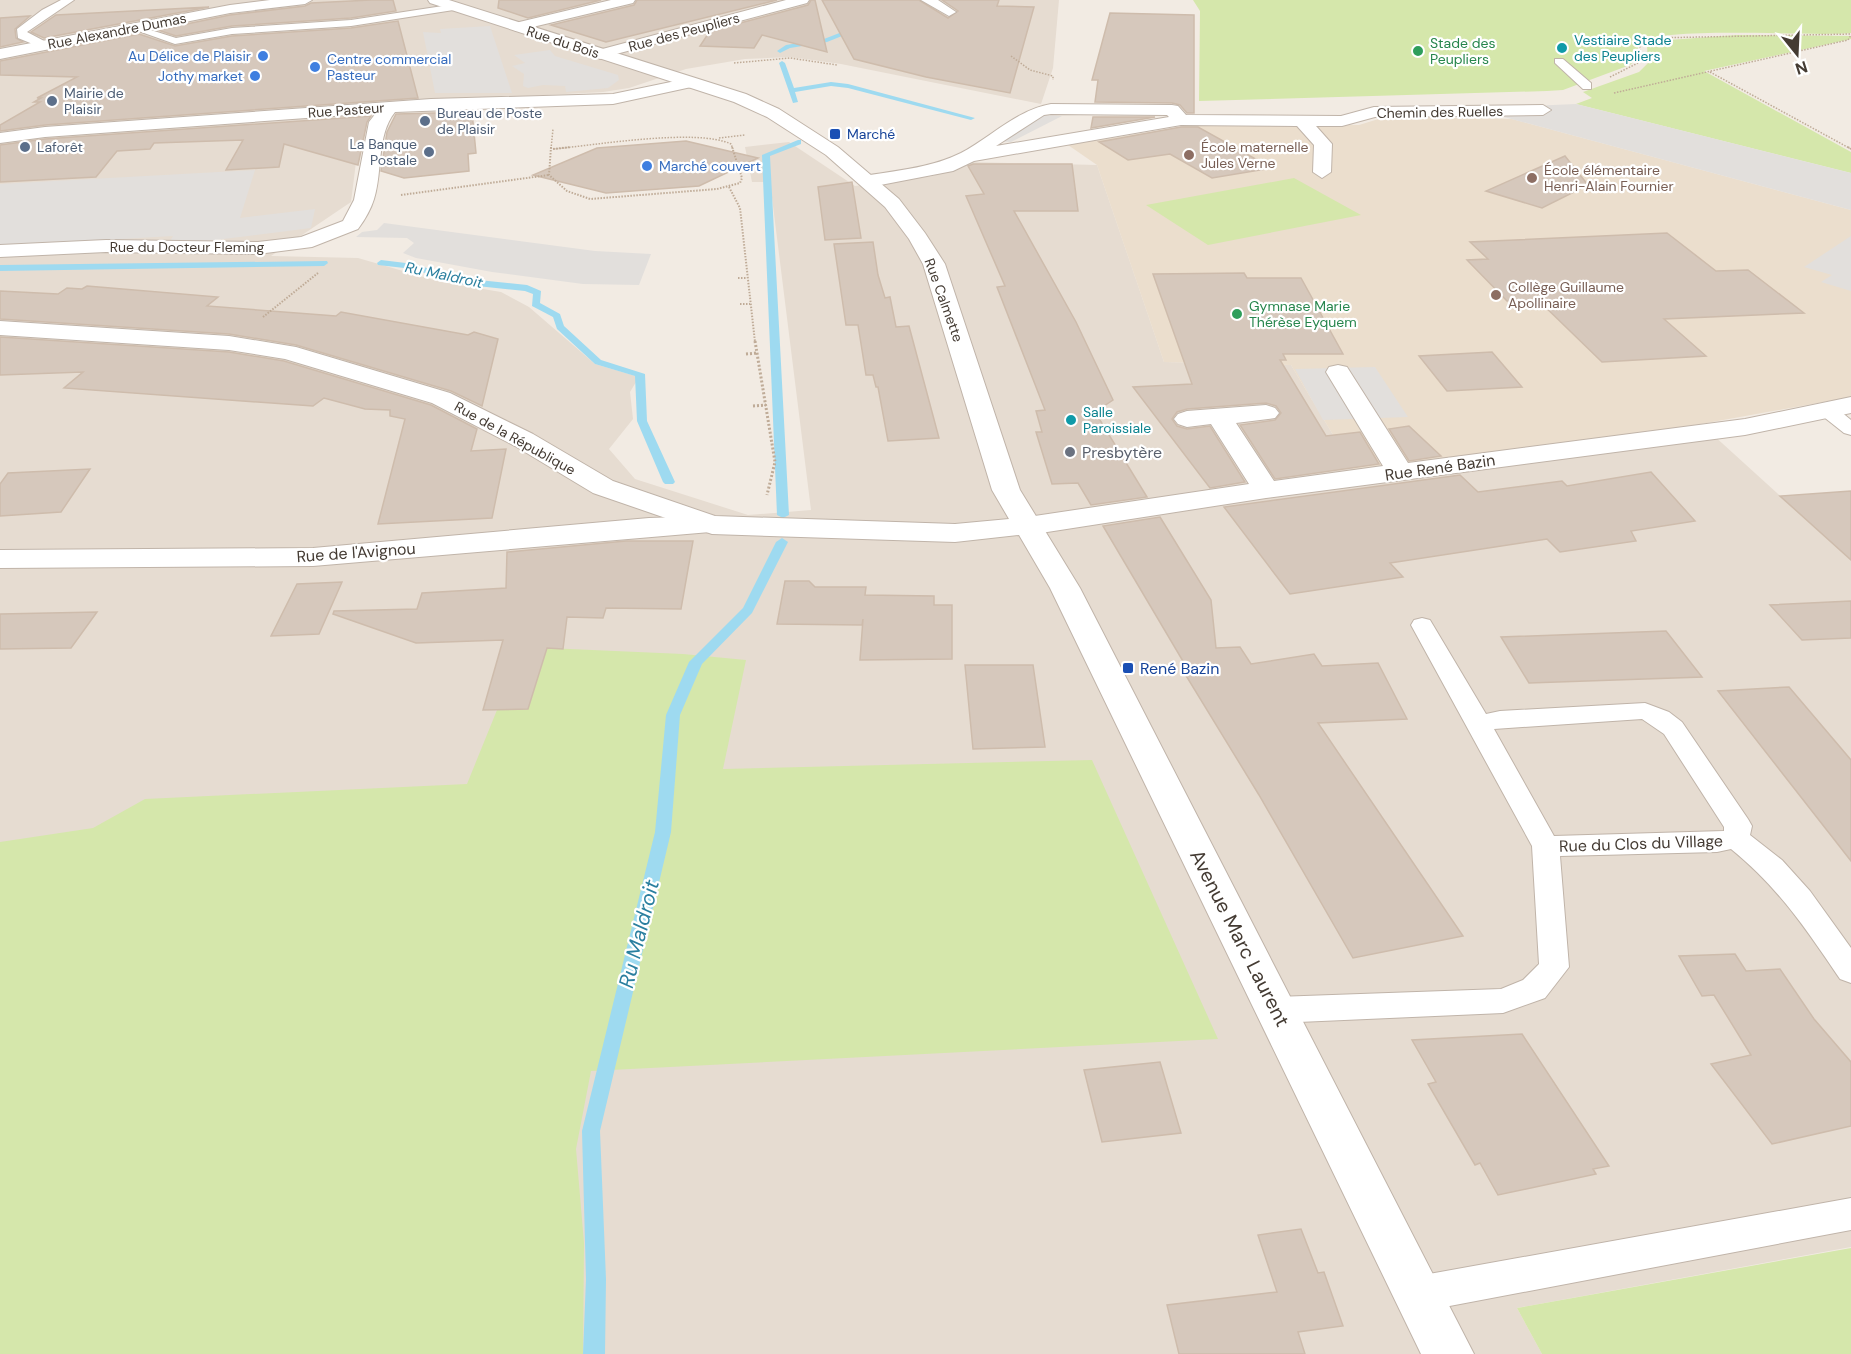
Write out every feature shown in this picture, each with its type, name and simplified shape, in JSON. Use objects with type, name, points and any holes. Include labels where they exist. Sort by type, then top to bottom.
[{"type":"street","name":"Rue Alexandre Dumas","points":[[0,54],[230,9],[305,0]]},
{"type":"street","name":"Rue du Bois","points":[[435,0],[690,83]]},
{"type":"street","points":[[516,27],[628,0]]},
{"type":"street","name":"Rue des Peupliers","points":[[600,54],[802,0]]},
{"type":"street","points":[[928,0],[949,12]]},
{"type":"street","name":"Rue Pasteur","points":[[0,138],[56,131],[390,107],[633,97],[690,83]]},
{"type":"street","name":"Rue Calmette","points":[[690,83],[740,98],[773,113],[832,151],[870,181],[901,213],[934,264],[1006,490],[1028,526]]},
{"type":"street","name":"Rue du Docteur Fleming","points":[[0,251],[106,246],[258,249],[305,243],[351,225],[364,200],[378,122],[390,107]]},
{"type":"street","name":"Chemin des Ruelles","points":[[870,181],[946,167],[969,156],[1039,111],[1051,109],[1172,110],[1181,120]]},
{"type":"street","name":"Chemin des Ruelles","points":[[969,156],[1181,120],[1342,121],[1374,112],[1543,110]]},
{"type":"street","points":[[1302,121],[1323,144],[1322,172]]},
{"type":"street","name":"Rue de la République","points":[[3,329],[229,343],[288,352],[441,398],[524,440],[603,487],[712,525],[954,532],[1028,526]]},
{"type":"street","points":[[1338,372],[1400,472]]},
{"type":"street","name":"Rue René Bazin","points":[[1028,526],[1266,490],[1745,427],[1839,407]]},
{"type":"street","points":[[1187,418],[1266,412]]},
{"type":"street","points":[[1219,416],[1266,490]]},
{"type":"street","name":"Rue de l'Avignou","points":[[0,559],[313,557],[649,527],[712,525]]},
{"type":"street","name":"Avenue Marc Laurent","points":[[1028,526],[1065,588],[1448,1354]]},
{"type":"lane","points":[[44,45],[22,36],[21,31],[46,12],[69,0]]},
{"type":"lane","points":[[135,28],[175,41],[232,31],[260,31],[351,23],[456,7]]},
{"type":"lane","points":[[1559,61],[1587,86]]},
{"type":"lane","points":[[1839,407],[1851,429]]},
{"type":"lane","name":"Rue du Clos du Village","points":[[1276,1010],[1503,1001],[1534,989],[1554,967],[1546,846],[1422,625]]},
{"type":"lane","name":"Rue du Clos du Village","points":[[1479,724],[1500,718],[1646,711],[1660,717],[1673,728],[1738,826],[1736,838]]},
{"type":"lane","name":"Rue du Clos du Village","points":[[1546,846],[1717,842],[1736,838]]},
{"type":"lane","name":"Rue du Clos du Village","points":[[1736,838],[1772,867],[1800,899],[1851,971]]},
{"type":"lane","points":[[1418,1294],[1851,1214]]},
{"type":"path","points":[[1587,86],[1640,62],[1640,45],[1652,38],[1728,34],[1851,35]]},
{"type":"path","points":[[1604,96],[1848,40],[1851,35]]},
{"type":"path","points":[[1011,56],[1020,65],[1030,70],[1053,76],[1051,87]]},
{"type":"path","points":[[728,64],[790,58],[837,65]]},
{"type":"path","points":[[1709,72],[1851,149]]},
{"type":"path","points":[[553,149],[688,137],[718,138],[731,144],[742,178],[740,183],[729,187],[590,199],[560,188],[549,175],[553,149],[554,101]]},
{"type":"path","points":[[364,200],[549,175]]},
{"type":"path","points":[[729,187],[740,207],[750,304],[775,462],[765,502],[743,526]]},
{"type":"path","points":[[229,343],[344,252],[305,243]]},
{"type":"path","points":[[738,278],[747,278]]},
{"type":"path","points":[[740,304],[750,304]]},
{"type":"path","points":[[746,354],[757,353]]},
{"type":"path","points":[[753,406],[766,405]]},
{"type":"shaded area","points":[[0,0],[1059,0],[1053,68],[1041,104],[841,64],[790,57],[745,59],[686,69],[629,88],[603,92],[376,104],[360,130],[351,202],[271,256],[358,258],[441,282],[501,292],[529,307],[595,364],[639,377],[630,392],[633,419],[609,449],[635,479],[748,515],[811,510],[770,182],[752,182],[745,147],[789,142],[855,186],[933,176],[968,162],[1097,165],[1164,362],[1291,365],[1356,473],[1701,424],[1851,560],[1851,1247],[1517,1308],[1542,1354],[0,1354]]},
{"type":"shaded area","points":[[490,26],[512,93],[435,93],[423,32],[441,33],[440,29]]},
{"type":"shaded area","points":[[550,50],[555,56],[618,75],[619,80],[608,88],[566,92],[565,86],[543,85],[528,88],[523,86],[524,74],[512,66],[525,63],[514,55]]},
{"type":"shaded area","points":[[1576,104],[1851,173],[1851,210],[1504,117],[1481,108]]},
{"type":"shaded area","points":[[1042,115],[1062,116],[1011,142],[992,141]]},
{"type":"shaded area","name":"Collège Guillaume Apollinaire","points":[[1385,117],[1512,119],[1851,210],[1851,397],[1701,424],[1356,473],[1291,365],[1164,362],[1097,165],[1068,145],[1186,126],[1359,125]]},
{"type":"shaded area","points":[[255,170],[240,218],[315,209],[311,228],[207,241],[170,241],[173,236],[0,246],[0,184]]},
{"type":"shaded area","points":[[384,223],[595,251],[651,254],[639,285],[583,284],[492,272],[416,258],[403,253],[414,243],[407,238],[356,237],[362,232],[377,230]]},
{"type":"shaded area","points":[[1851,236],[1851,291],[1821,282],[1832,275],[1804,267]]},
{"type":"shaded area","points":[[1375,367],[1408,417],[1323,420],[1295,369]]},
{"type":"green space","name":"Stade des Peupliers","points":[[1193,0],[1851,0],[1851,33],[1707,33],[1677,34],[1654,38],[1639,43],[1635,60],[1630,65],[1563,90],[1199,101],[1200,11]]},
{"type":"green space","points":[[1737,35],[1851,36],[1851,39],[1704,71],[1851,152],[1851,173],[1576,104],[1592,98],[1583,92],[1639,72],[1648,63],[1647,46],[1655,41]]},
{"type":"green space","points":[[1294,178],[1361,215],[1208,245],[1146,205]]},
{"type":"green space","points":[[547,648],[683,654],[746,660],[723,769],[1092,760],[1218,1039],[591,1071],[576,1149],[584,1243],[583,1354],[0,1354],[0,842],[93,828],[145,799],[467,784],[497,710],[532,694]]},
{"type":"green space","points":[[1851,1248],[1851,1354],[1542,1354],[1517,1308]]},
{"type":"building","points":[[393,0],[396,11],[351,18],[232,26],[176,36],[158,30],[230,15],[305,6],[311,3]]},
{"type":"building","points":[[499,0],[601,0],[528,18],[498,8]]},
{"type":"building","points":[[637,0],[777,0],[606,42],[551,25],[634,5]]},
{"type":"building","points":[[811,0],[815,0],[827,52],[762,35],[754,48],[700,46],[710,31],[808,5]]},
{"type":"building","points":[[822,0],[919,0],[948,18],[958,11],[942,0],[999,0],[997,6],[1034,7],[1010,93],[926,77],[854,59]]},
{"type":"building","points":[[209,7],[44,38],[31,32],[56,15]]},
{"type":"building","points":[[1110,13],[1194,15],[1194,113],[1187,113],[1180,105],[1172,103],[1095,102],[1098,80],[1092,80]]},
{"type":"building","points":[[30,16],[15,29],[16,38],[23,42],[0,47],[0,18]]},
{"type":"building","points":[[398,21],[418,98],[45,125],[0,131],[0,125],[40,102],[34,102],[41,98],[37,98],[77,77],[0,75],[0,61],[139,34],[175,46],[232,36],[351,28]]},
{"type":"building","points":[[472,112],[476,153],[468,154],[469,171],[404,178],[381,171],[387,132],[396,114]]},
{"type":"building","points":[[371,116],[367,122],[358,165],[284,144],[279,167],[226,170],[243,140],[154,143],[150,149],[117,151],[96,177],[0,182],[0,145],[45,139]]},
{"type":"building","points":[[1093,117],[1155,117],[1091,128]]},
{"type":"building","points":[[1181,127],[1198,127],[1272,168],[1212,178],[1170,154],[1128,160],[1099,142]]},
{"type":"building","name":"Marché couvert","points":[[686,141],[758,158],[699,186],[606,193],[533,175],[597,148]]},
{"type":"building","points":[[1565,156],[1588,185],[1542,208],[1486,191]]},
{"type":"building","points":[[973,164],[1072,164],[1078,211],[1014,211],[1076,322],[1113,400],[1095,412],[1147,497],[1091,505],[1078,483],[1052,484],[1036,432],[1042,432],[1036,411],[1045,410],[997,287],[1005,286],[966,196],[984,194],[968,166]]},
{"type":"building","points":[[852,182],[861,238],[825,240],[818,187]]},
{"type":"building","points":[[1667,233],[1716,271],[1748,270],[1804,313],[1664,319],[1706,356],[1602,362],[1538,300],[1507,301],[1467,260],[1488,259],[1470,242]]},
{"type":"building","points":[[873,242],[878,275],[885,298],[890,297],[896,327],[909,326],[939,438],[888,441],[878,387],[876,387],[873,375],[866,375],[858,325],[846,325],[834,244]]},
{"type":"building","points":[[1244,273],[1247,278],[1301,278],[1343,354],[1283,354],[1286,360],[1280,360],[1326,436],[1360,432],[1379,464],[1275,479],[1240,425],[1275,420],[1281,413],[1276,406],[1266,403],[1187,409],[1177,412],[1172,419],[1177,426],[1187,429],[1210,426],[1245,482],[1210,488],[1133,387],[1192,384],[1153,274]]},
{"type":"building","points":[[87,286],[218,297],[207,306],[336,316],[341,312],[468,335],[474,332],[498,339],[482,406],[451,391],[296,345],[229,334],[0,319],[0,291],[58,294],[67,288],[82,289]]},
{"type":"building","points":[[0,337],[229,352],[284,361],[431,405],[477,429],[471,451],[506,449],[492,518],[378,524],[405,419],[390,416],[390,410],[365,409],[324,398],[313,406],[64,388],[83,372],[0,375]]},
{"type":"building","points":[[1492,352],[1522,387],[1447,391],[1419,356]]},
{"type":"building","points":[[1409,426],[1441,456],[1409,461],[1389,429]]},
{"type":"building","points":[[90,469],[61,512],[0,516],[0,484],[8,473]]},
{"type":"building","points":[[1651,472],[1695,521],[1631,531],[1636,541],[1560,552],[1547,539],[1390,563],[1403,577],[1290,594],[1224,507],[1460,475],[1478,492],[1562,481],[1567,486]]},
{"type":"building","points":[[1851,491],[1851,560],[1780,496]]},
{"type":"building","points":[[1160,517],[1211,600],[1216,648],[1240,647],[1251,664],[1314,654],[1322,666],[1378,663],[1407,719],[1318,723],[1463,936],[1353,958],[1259,795],[1185,674],[1190,673],[1103,526]]},
{"type":"building","points":[[626,541],[693,541],[681,609],[606,608],[603,618],[567,617],[563,649],[547,648],[528,709],[483,710],[503,640],[416,643],[333,614],[334,611],[417,609],[422,593],[506,588],[507,552]]},
{"type":"building","points":[[785,581],[809,581],[815,587],[866,587],[865,595],[934,596],[934,605],[952,605],[952,659],[860,660],[863,619],[862,625],[777,624]]},
{"type":"building","points":[[342,582],[319,634],[271,636],[297,584]]},
{"type":"building","points":[[1851,601],[1851,638],[1802,640],[1770,605]]},
{"type":"building","points":[[97,612],[71,648],[0,649],[0,614]]},
{"type":"building","points":[[1666,631],[1702,677],[1529,683],[1501,637]]},
{"type":"building","points":[[965,665],[1033,665],[1045,747],[973,749]]},
{"type":"building","points":[[1789,687],[1851,760],[1851,861],[1718,691]]},
{"type":"building","points":[[1735,954],[1746,971],[1780,969],[1814,1019],[1851,1062],[1851,1126],[1772,1144],[1711,1064],[1751,1055],[1714,995],[1702,996],[1679,956]]},
{"type":"building","points":[[1522,1034],[1609,1166],[1593,1169],[1596,1174],[1498,1195],[1480,1163],[1475,1165],[1428,1084],[1436,1082],[1412,1040]]},
{"type":"building","points":[[1160,1062],[1181,1133],[1102,1142],[1084,1070]]},
{"type":"building","points":[[1301,1229],[1318,1273],[1324,1272],[1343,1326],[1298,1332],[1305,1354],[1179,1354],[1167,1305],[1277,1292],[1258,1235]]},
{"type":"waterway","points":[[780,51],[788,46],[825,41],[855,29]]},
{"type":"waterway","points":[[782,63],[791,91]]},
{"type":"waterway","points":[[791,91],[831,84],[848,86],[971,118]]},
{"type":"waterway","points":[[791,91],[795,102]]},
{"type":"waterway","points":[[783,515],[766,155],[798,142]]},
{"type":"waterway","name":"Ru Maldroit","points":[[0,268],[324,263]]},
{"type":"waterway","name":"Ru Maldroit","points":[[381,263],[414,267],[458,281],[527,288],[538,293],[535,304],[557,316],[560,327],[598,362],[640,374],[642,421],[669,482]]},
{"type":"waterway","name":"Ru Maldroit","points":[[594,1354],[596,1279],[591,1131],[663,832],[673,715],[696,662],[748,610],[782,542]]},
{"type":"place","name":"Vestiaire Stade des Peupliers","points":[[1562,48]]},
{"type":"place","name":"Stade des Peupliers","points":[[1418,51]]},
{"type":"place","name":"Au Délice de Plaisir","points":[[263,56]]},
{"type":"place","name":"Centre commercial Pasteur","points":[[315,67]]},
{"type":"place","name":"Jothy market","points":[[255,76]]},
{"type":"place","name":"Mairie de Plaisir","points":[[52,101]]},
{"type":"place","name":"Bureau de Poste de Plaisir","points":[[425,121]]},
{"type":"place","name":"Marché","points":[[835,134]]},
{"type":"place","name":"Laforêt","points":[[25,147]]},
{"type":"place","name":"La Banque Postale","points":[[429,152]]},
{"type":"place","name":"École maternelle Jules Verne","points":[[1189,155]]},
{"type":"place","name":"Marché couvert","points":[[647,166]]},
{"type":"place","name":"École élémentaire Henri-Alain Fournier","points":[[1532,178]]},
{"type":"place","name":"Collège Guillaume Apollinaire","points":[[1496,295]]},
{"type":"place","name":"Gymnase Marie Thérèse Eyquem","points":[[1237,314]]},
{"type":"place","name":"Salle Paroissiale","points":[[1071,420]]},
{"type":"place","name":"Presbytère","points":[[1070,452]]},
{"type":"place","name":"René Bazin","points":[[1128,668]]}]
